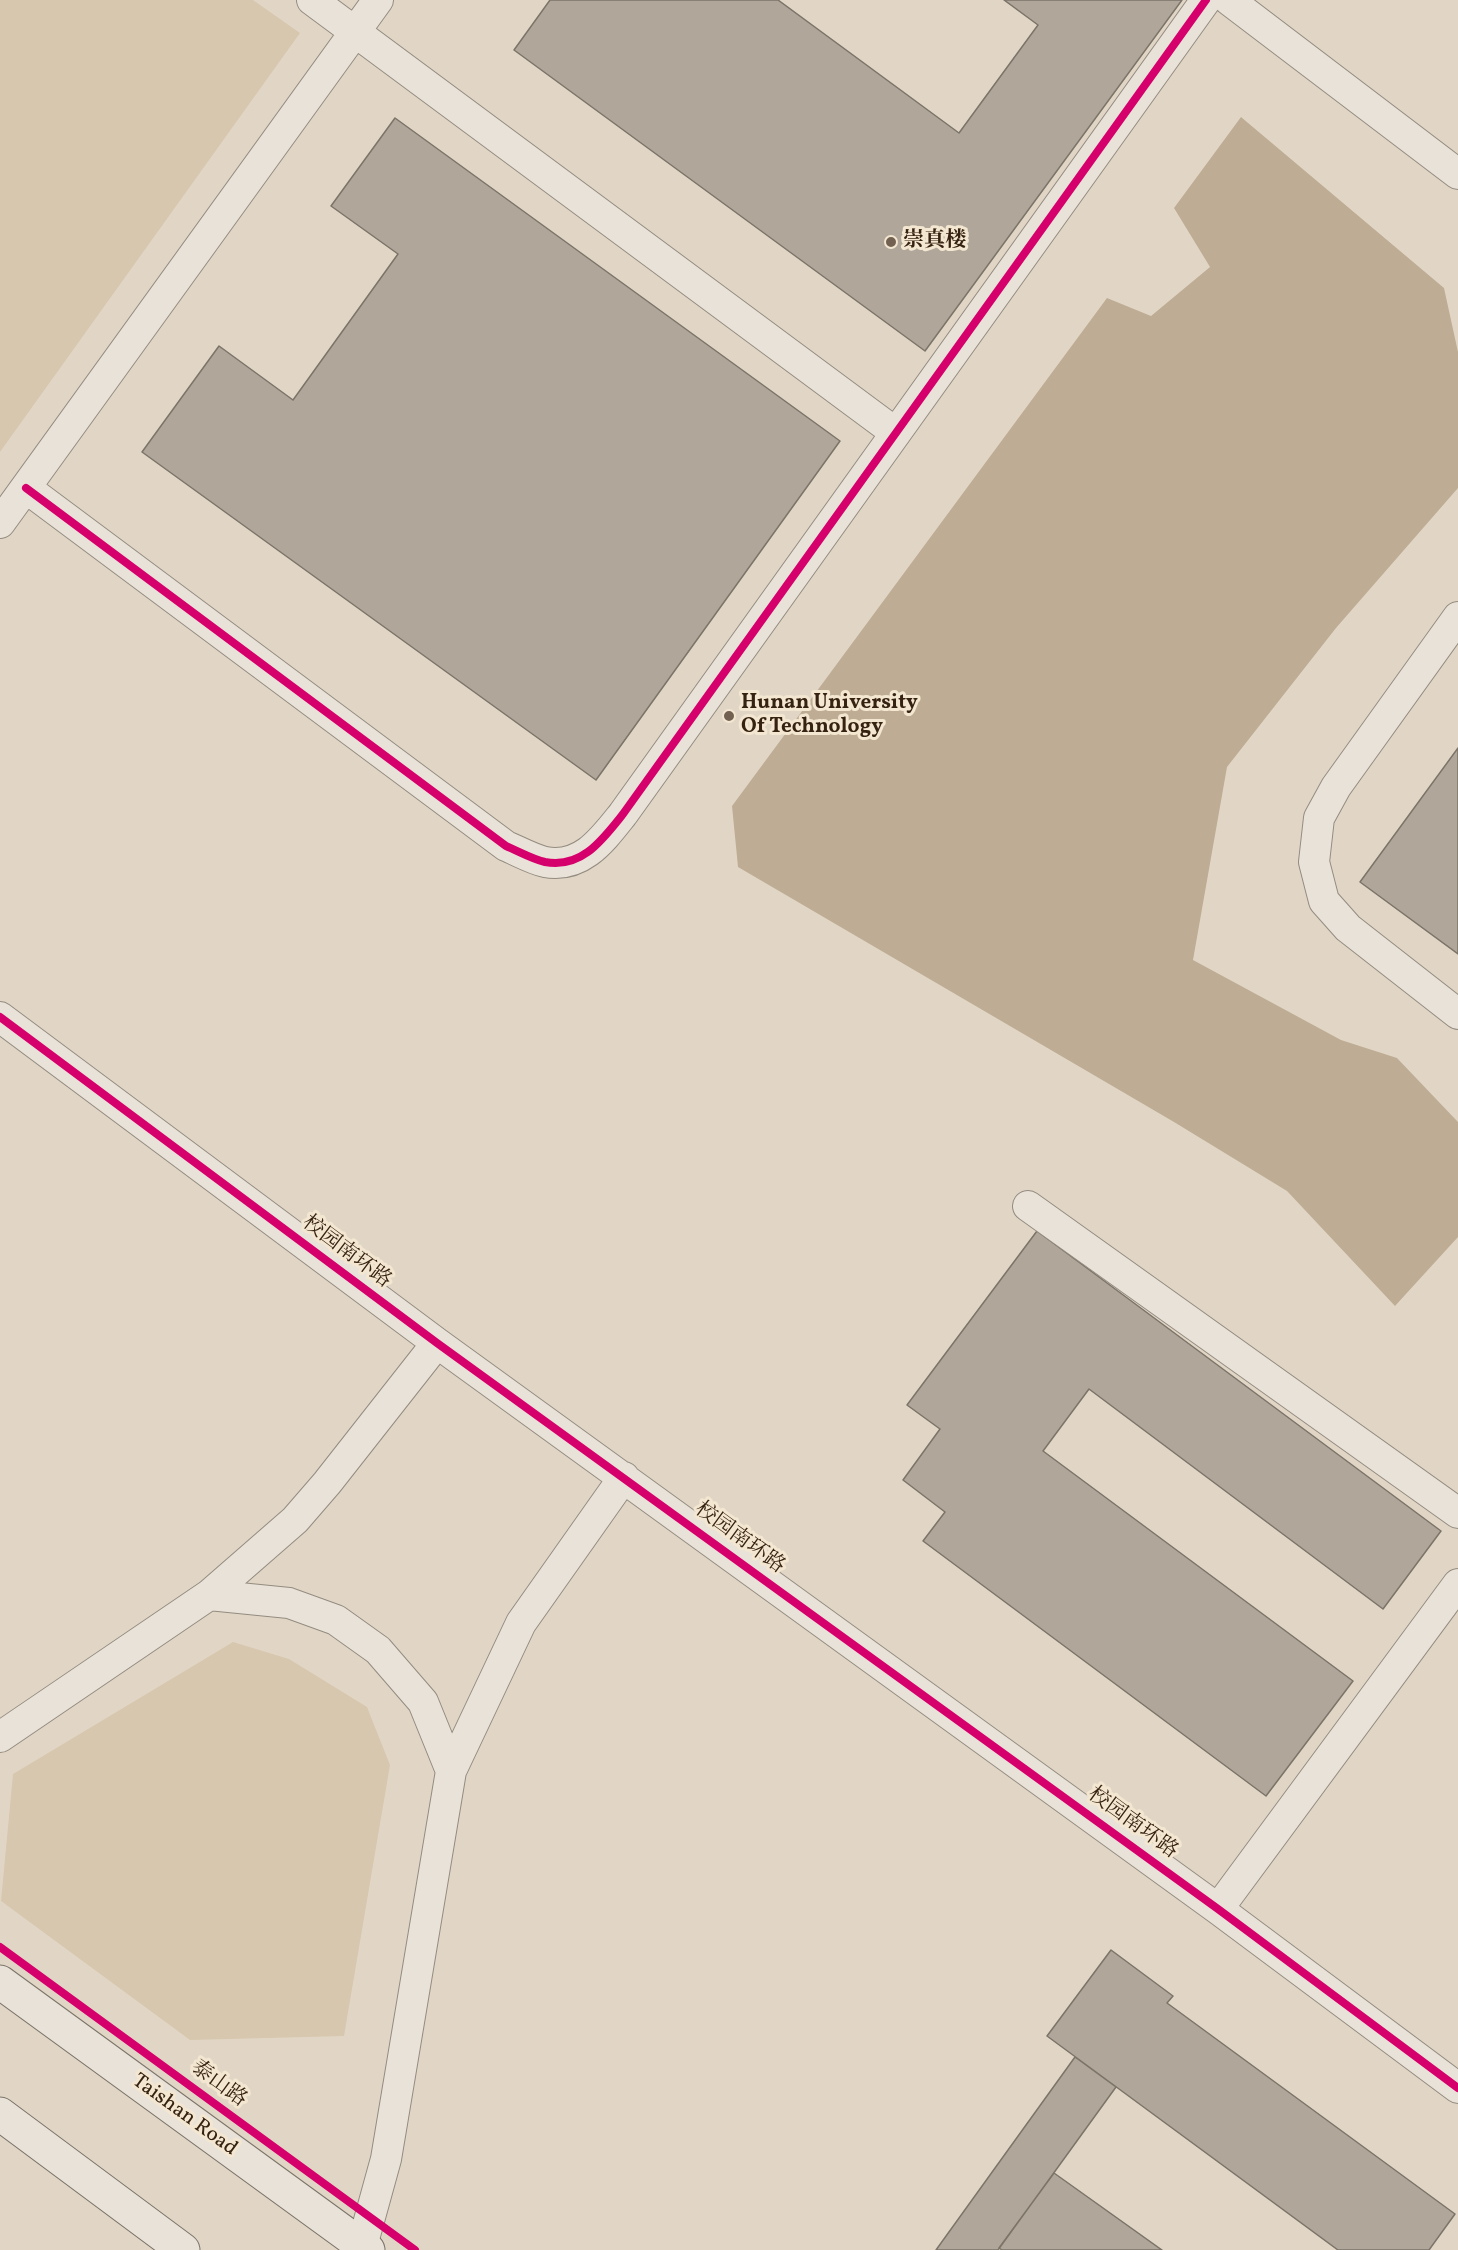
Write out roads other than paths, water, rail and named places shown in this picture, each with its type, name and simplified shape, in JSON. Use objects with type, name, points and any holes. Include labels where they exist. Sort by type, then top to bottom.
[{"type":"main road","name":"Taishan Road","points":[[0,1982],[365,2248]]},
{"type":"main road","points":[[0,2114],[183,2250]]},
{"type":"street","points":[[312,0],[896,434]]},
{"type":"street","points":[[0,523],[378,0]]},
{"type":"street","points":[[26,488],[506,846],[545,862],[572,861],[599,845],[623,814],[1206,0]]},
{"type":"street","points":[[1229,0],[1458,174]]},
{"type":"street","points":[[1458,617],[1336,787],[1319,818],[1314,862],[1324,901],[1348,928],[1458,1014]]},
{"type":"street","name":"校园南环路","points":[[0,1017],[437,1343],[1218,1909],[1458,2088]]},
{"type":"street","points":[[1028,1206],[1458,1513]]},
{"type":"street","points":[[0,1737],[209,1595],[296,1520],[437,1343]]},
{"type":"street","points":[[365,2248],[386,2160],[452,1771],[521,1623],[624,1478]]},
{"type":"street","points":[[1218,1909],[1458,1584]]},
{"type":"street","points":[[209,1595],[289,1603],[336,1620],[378,1650],[423,1702],[452,1771]]},
{"type":"place","name":"崇真楼","points":[[891,242]]},
{"type":"place","name":"Hunan University Of Technology","points":[[729,716]]}]
